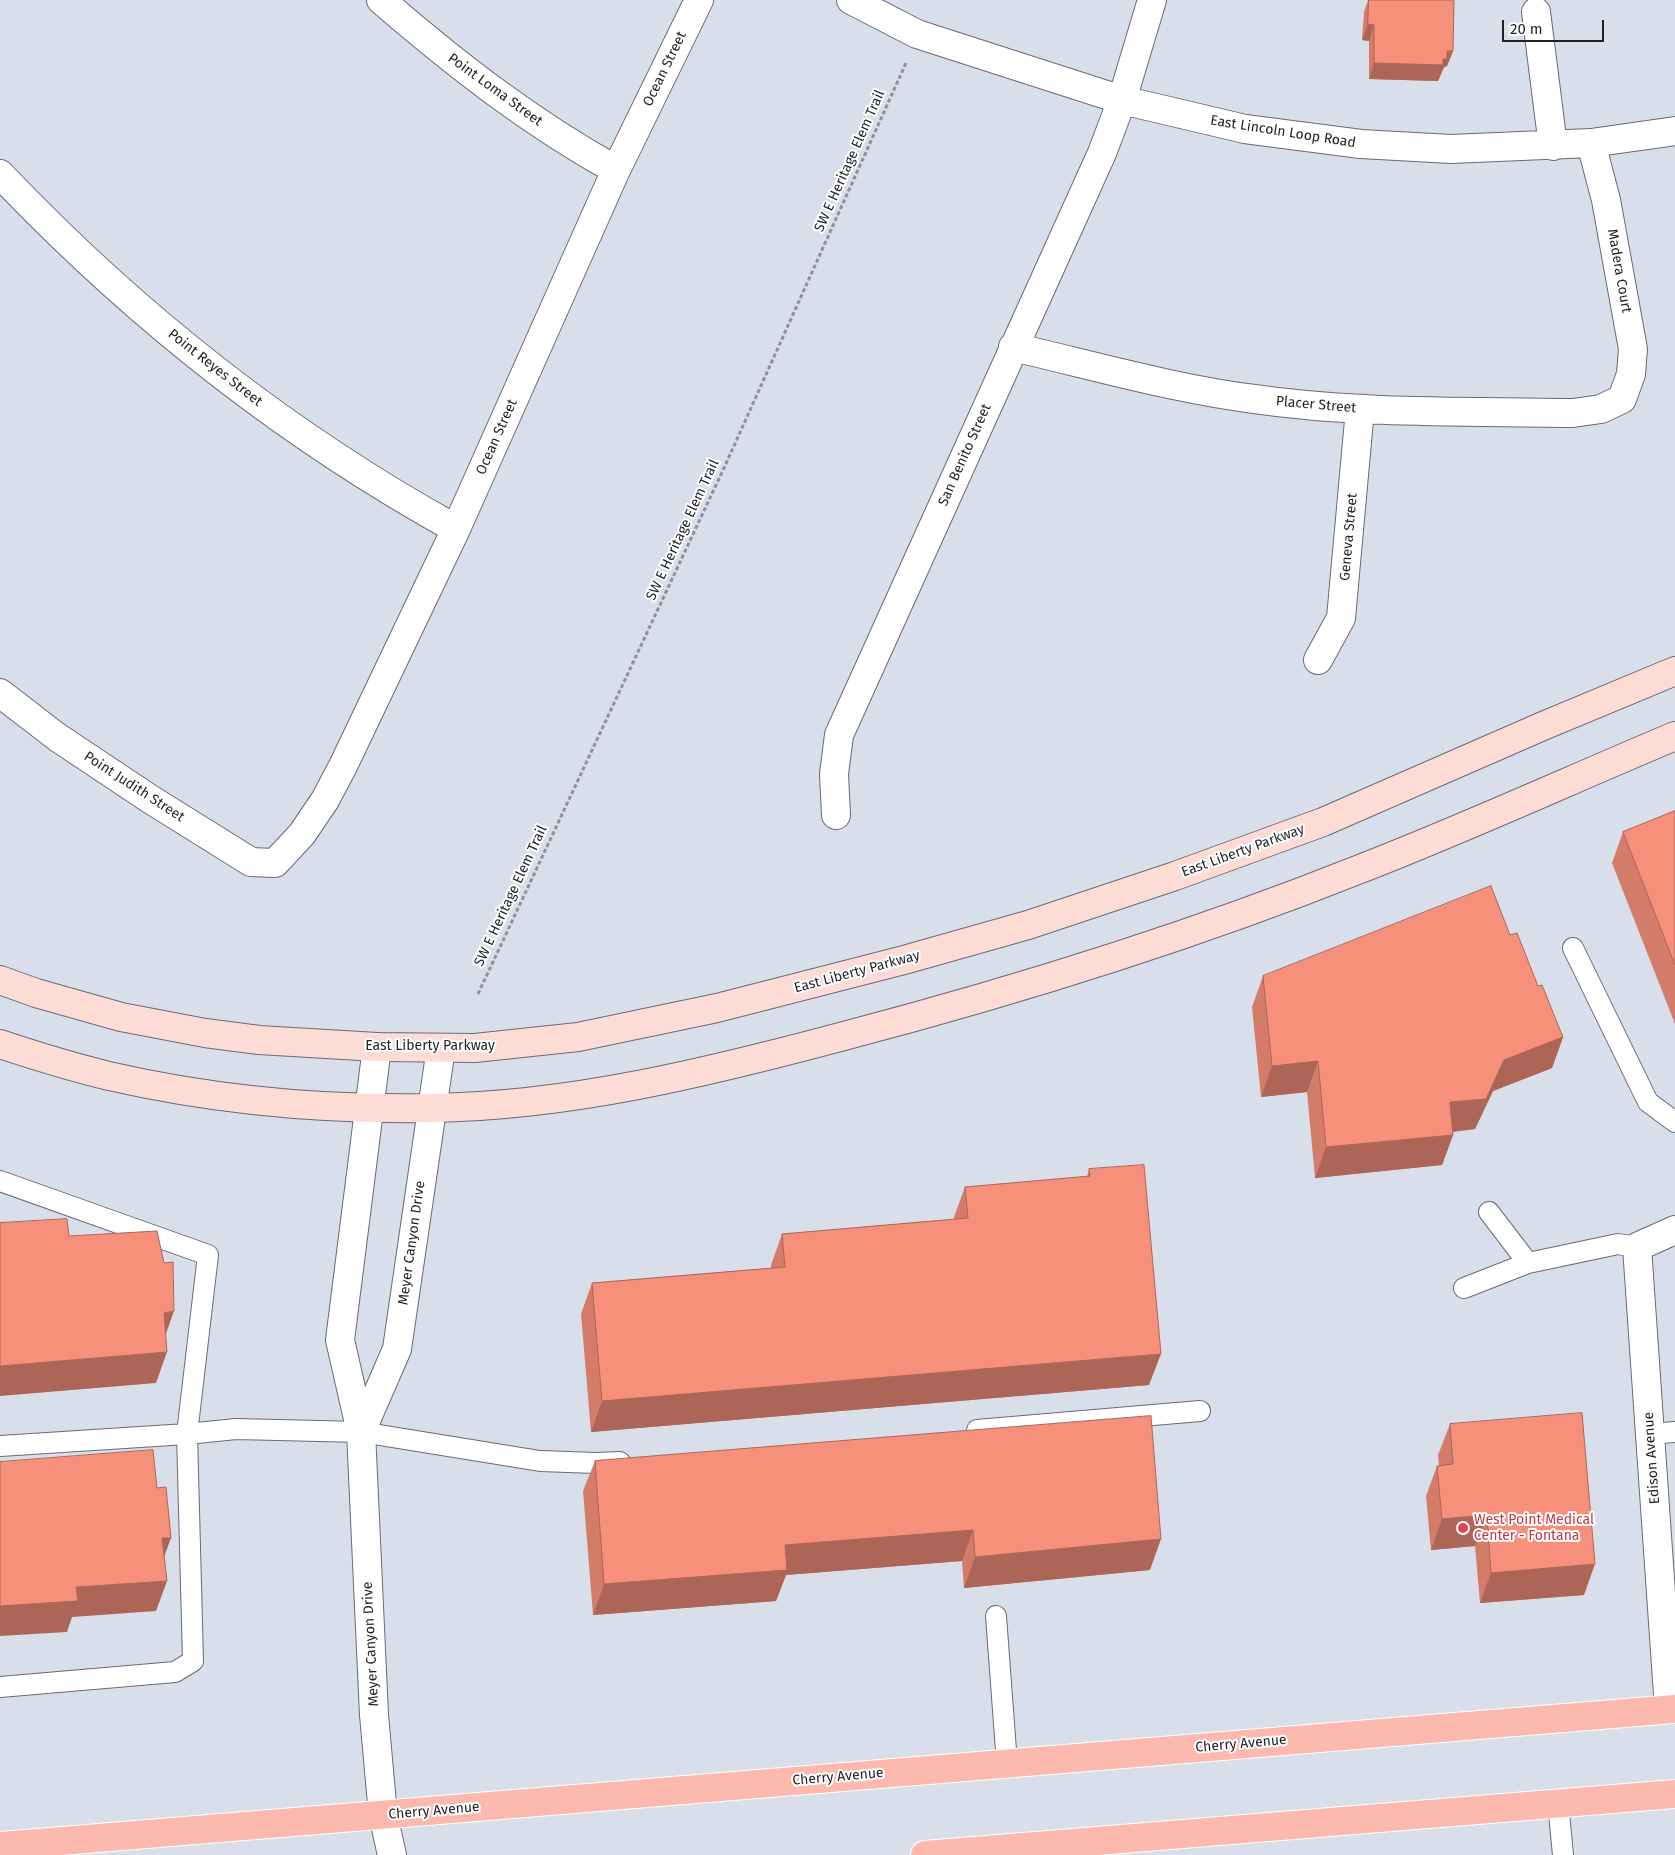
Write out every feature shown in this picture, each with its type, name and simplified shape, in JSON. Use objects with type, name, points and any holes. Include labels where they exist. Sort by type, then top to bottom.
[{"type":"main road","name":"Cherry Avenue","points":[[0,1846],[1672,1709]]},
{"type":"main road","points":[[925,1855],[1086,1848],[1558,1803],[1675,1794]]},
{"type":"street","name":"Point Loma Street","points":[[381,0],[460,67],[509,103],[585,153],[616,170]]},
{"type":"street","name":"Ocean Street","points":[[275,863],[302,834],[325,800],[343,766],[456,529],[616,170],[699,0]]},
{"type":"street","name":"East Lincoln Loop Road","points":[[851,0],[917,34],[1122,100],[1245,128],[1361,144],[1451,149],[1591,143],[1675,131]]},
{"type":"street","name":"San Benito Street","points":[[836,815],[834,774],[839,735],[1102,153],[1122,100],[1152,0]]},
{"type":"street","points":[[1536,12],[1553,146]]},
{"type":"street","name":"Madera Court","points":[[1591,143],[1606,200],[1633,349],[1631,374],[1622,399]]},
{"type":"street","name":"Point Reyes Street","points":[[0,174],[48,224],[121,292],[201,358],[283,420],[352,468],[456,529]]},
{"type":"street","name":"Placer Street","points":[[1013,347],[1198,390],[1262,401],[1360,408],[1573,413],[1601,409],[1622,399]]},
{"type":"street","name":"Geneva Street","points":[[1318,660],[1341,618],[1360,408]]},
{"type":"street","name":"East Liberty Parkway","points":[[0,980],[36,994],[120,1017],[205,1033],[314,1045],[475,1048],[578,1037],[717,1008],[895,962],[1028,925],[1175,876],[1324,822],[1543,726],[1675,671]]},
{"type":"street","name":"Point Judith Street","points":[[0,693],[57,736],[119,778],[251,862],[275,863]]},
{"type":"street","points":[[0,1044],[110,1076],[189,1092],[269,1102],[432,1108],[506,1104],[579,1095],[670,1080],[767,1057],[964,1004],[1107,960],[1248,912],[1448,834],[1675,736]]},
{"type":"street","name":"Meyer Canyon Drive","points":[[376,1047],[340,1340],[361,1432],[374,1714],[384,1815],[392,1855]]},
{"type":"street","name":"Meyer Canyon Drive","points":[[361,1432],[397,1349],[441,1048]]},
{"type":"street","points":[[1637,1247],[1675,1230]]},
{"type":"street","name":"Edison Avenue","points":[[1637,1247],[1663,1433],[1672,1709]]},
{"type":"lane","points":[[1573,948],[1648,1102],[1675,1122]]},
{"type":"lane","points":[[0,1181],[208,1255],[187,1434],[193,1661],[175,1672],[0,1687]]},
{"type":"lane","points":[[1489,1212],[1528,1263]]},
{"type":"lane","points":[[1464,1288],[1528,1263],[1618,1244],[1637,1247]]},
{"type":"lane","points":[[954,1432],[1200,1411]]},
{"type":"lane","points":[[0,1446],[236,1430],[361,1432],[540,1461],[606,1463],[636,1460]]},
{"type":"lane","points":[[996,1616],[1007,1764]]},
{"type":"lane","points":[[1558,1803],[1563,1855]]},
{"type":"path","name":"SW E Heritage Elem Trail","points":[[478,994],[724,468],[903,72]]},
{"type":"building","points":[[1369,0],[1454,0],[1453,51],[1447,51],[1447,59],[1443,59],[1443,65],[1374,63],[1374,25],[1368,24]]},
{"type":"building","points":[[1675,811],[1675,965],[1623,832]]},
{"type":"building","points":[[1491,886],[1510,935],[1517,933],[1538,986],[1542,985],[1563,1037],[1504,1060],[1486,1099],[1450,1102],[1453,1135],[1326,1147],[1318,1061],[1272,1066],[1263,976]]},
{"type":"building","points":[[1144,1165],[1161,1354],[602,1401],[592,1283],[785,1267],[782,1234],[968,1218],[965,1187],[1090,1176],[1089,1169]]},
{"type":"building","points":[[67,1219],[69,1236],[157,1231],[164,1263],[173,1262],[174,1311],[164,1313],[167,1352],[0,1366],[0,1223]]},
{"type":"building","points":[[1582,1413],[1595,1564],[1491,1573],[1487,1515],[1442,1519],[1437,1466],[1453,1464],[1450,1424]]},
{"type":"building","points":[[1151,1416],[1161,1539],[975,1557],[973,1530],[785,1545],[787,1570],[604,1584],[595,1461]]},
{"type":"building","points":[[153,1450],[157,1488],[166,1487],[171,1538],[162,1538],[167,1581],[76,1587],[78,1601],[0,1606],[0,1462]]},
{"type":"place","name":"West Point Medical Center - Fontana","points":[[1463,1528]]}]
